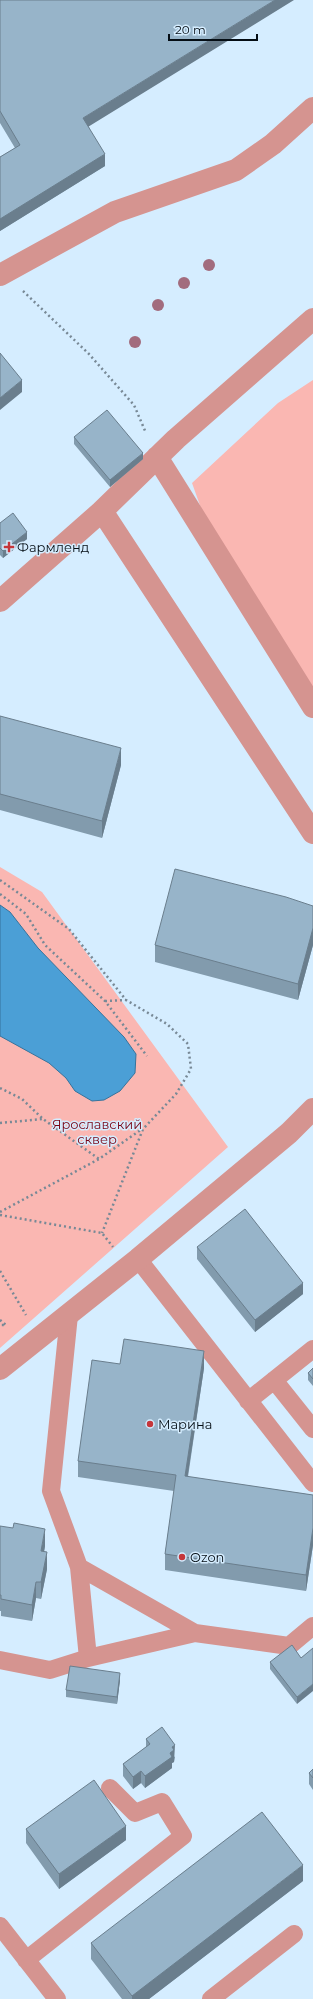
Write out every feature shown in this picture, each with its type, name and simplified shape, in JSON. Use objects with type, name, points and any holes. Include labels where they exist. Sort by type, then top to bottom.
[{"type":"street","points":[[2,274],[115,212],[236,170],[273,144],[313,108]]},
{"type":"street","points":[[0,601],[102,511],[157,457],[313,319]]},
{"type":"street","points":[[157,457],[313,707]]},
{"type":"street","points":[[102,511],[313,833]]},
{"type":"street","points":[[0,1369],[133,1263],[289,1133],[313,1109]]},
{"type":"lane","points":[[133,1263],[248,1401],[313,1483]]},
{"type":"lane","points":[[69,1314],[51,1491],[79,1567],[88,1658]]},
{"type":"lane","points":[[248,1401],[313,1349]]},
{"type":"lane","points":[[274,1380],[313,1429]]},
{"type":"lane","points":[[79,1567],[195,1633]]},
{"type":"lane","points":[[0,1660],[50,1670],[88,1658],[195,1633],[289,1646],[313,1626]]},
{"type":"lane","points":[[26,1960],[183,1836],[162,1802],[135,1813],[110,1788]]},
{"type":"lane","points":[[0,1926],[57,1999]]},
{"type":"lane","points":[[211,1999],[294,1934]]},
{"type":"path","points":[[2,274],[89,354],[134,405],[157,457]]},
{"type":"path","points":[[0,880],[70,929],[126,1000],[167,1024],[188,1044],[191,1069],[176,1094],[143,1129],[99,1159],[0,1214]]},
{"type":"path","points":[[0,894],[26,914],[45,945],[105,1001],[147,1056]]},
{"type":"path","points":[[105,1001],[126,1000]]},
{"type":"path","points":[[0,1088],[22,1099],[43,1119],[99,1159]]},
{"type":"path","points":[[0,1123],[43,1119]]},
{"type":"path","points":[[102,1233],[143,1129]]},
{"type":"path","points":[[0,1214],[102,1233],[133,1263]]},
{"type":"path","points":[[0,1271],[39,1338]]},
{"type":"path","points":[[0,1320],[6,1325],[0,1325]]},
{"type":"green space","points":[[313,380],[313,700],[212,539],[192,483],[278,403]]},
{"type":"green space","name":"Ярославский сквер","points":[[0,867],[42,892],[228,1147],[0,1348]]},
{"type":"water","points":[[0,905],[10,912],[38,948],[124,1037],[136,1054],[135,1073],[120,1091],[104,1100],[92,1101],[75,1091],[66,1078],[49,1063],[0,1036]]},
{"type":"building","points":[[0,0],[275,0],[83,118],[105,154],[0,219],[0,157],[20,145],[0,111]]},
{"type":"building","points":[[0,353],[22,380],[0,398]]},
{"type":"building","points":[[107,410],[143,453],[110,480],[74,437]]},
{"type":"building","name":"Фармленд","points":[[13,513],[27,532],[3,551],[0,548],[0,523]]},
{"type":"building","points":[[0,716],[121,748],[102,821],[0,794]]},
{"type":"building","points":[[175,869],[286,897],[313,906],[313,928],[298,984],[155,945]]},
{"type":"building","points":[[245,1209],[303,1283],[255,1320],[197,1247]]},
{"type":"building","points":[[124,1339],[204,1351],[185,1476],[313,1495],[313,1528],[306,1575],[165,1554],[176,1475],[78,1461],[92,1360],[120,1364]]},
{"type":"building","points":[[313,1368],[313,1379],[308,1373]]},
{"type":"building","points":[[14,1523],[45,1529],[41,1551],[47,1552],[41,1582],[36,1582],[32,1605],[1,1599],[0,1595],[0,1526],[13,1528]]},
{"type":"building","points":[[292,1645],[301,1658],[313,1648],[313,1684],[297,1697],[270,1662]]},
{"type":"building","points":[[70,1666],[120,1673],[117,1697],[66,1690]]},
{"type":"building","points":[[162,1727],[175,1745],[172,1747],[174,1750],[170,1753],[172,1757],[145,1776],[141,1771],[133,1777],[123,1764],[150,1744],[146,1739]]},
{"type":"building","points":[[313,1769],[313,1778],[309,1773]]},
{"type":"building","points":[[94,1780],[126,1826],[59,1874],[26,1829]]},
{"type":"building","points":[[262,1812],[303,1865],[132,1996],[91,1943]]},
{"type":"place","name":"Фармленд","points":[[9,547]]},
{"type":"place","name":"Марина","points":[[150,1424]]},
{"type":"place","name":"Ozon","points":[[182,1557]]}]
